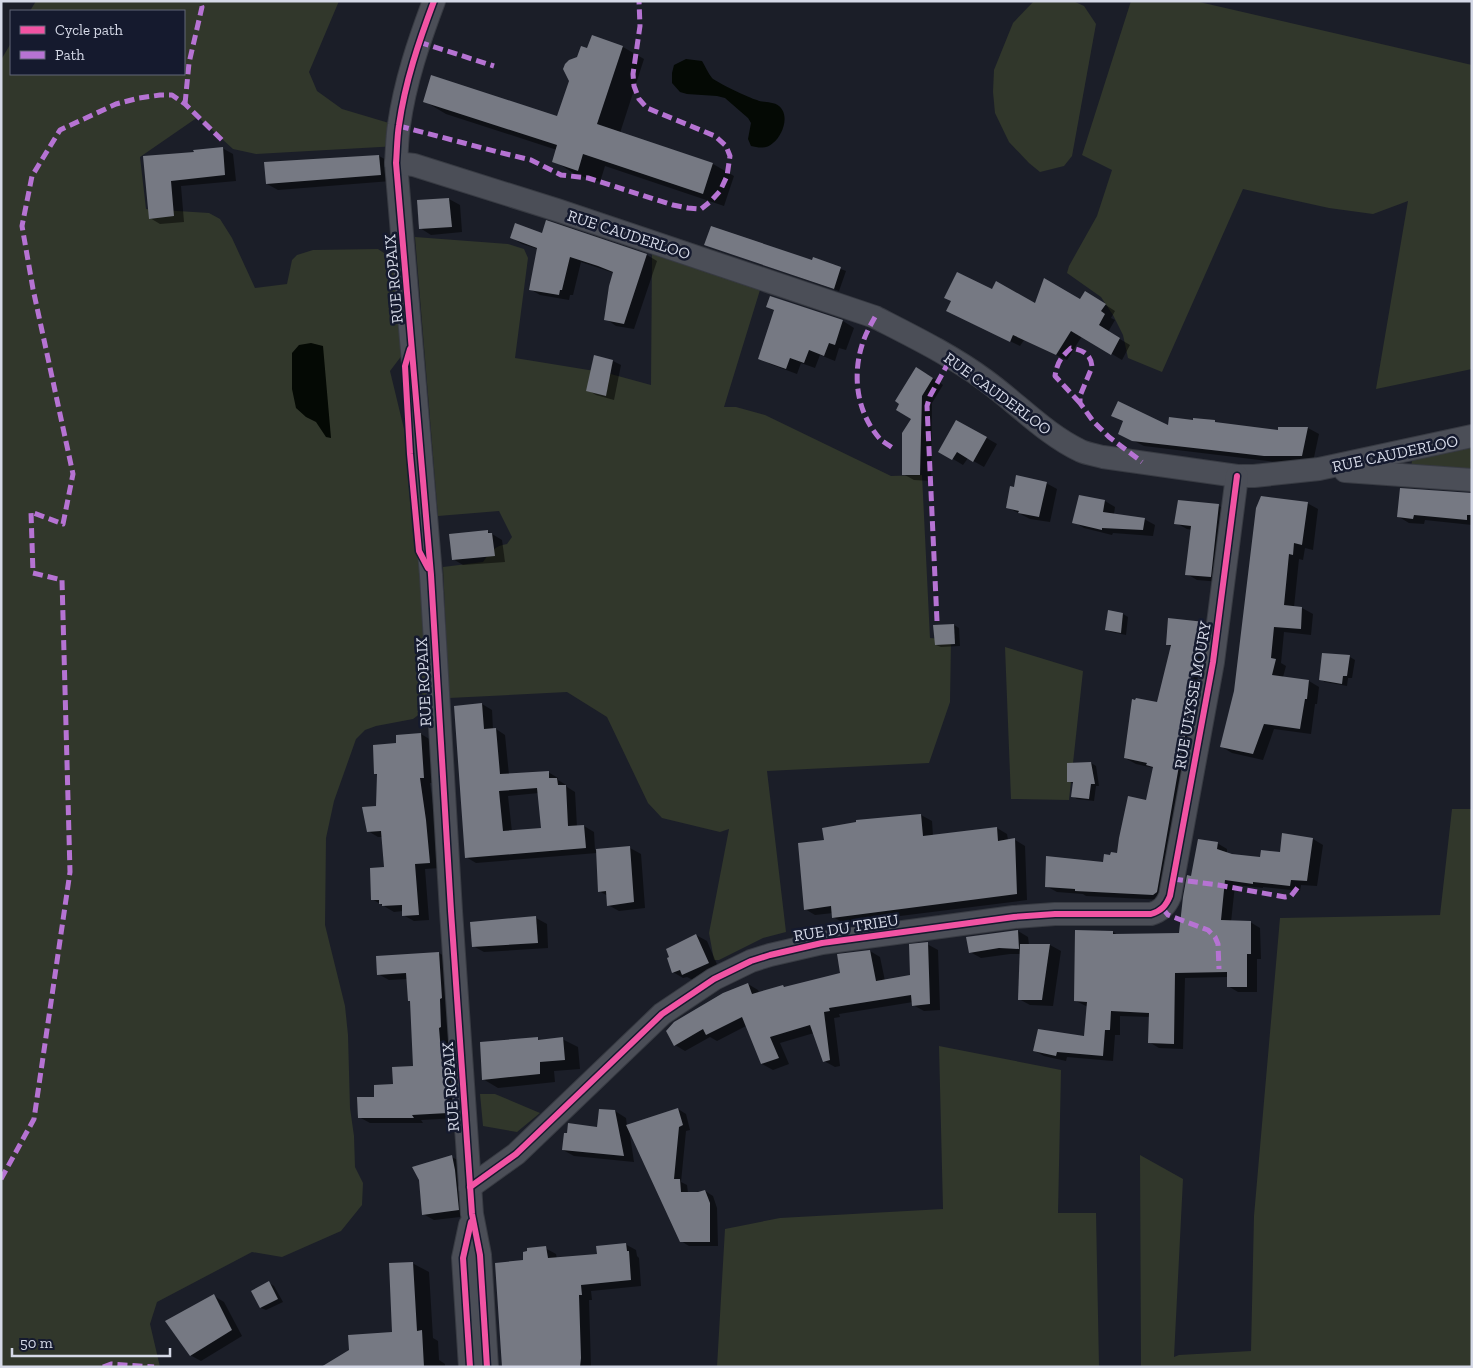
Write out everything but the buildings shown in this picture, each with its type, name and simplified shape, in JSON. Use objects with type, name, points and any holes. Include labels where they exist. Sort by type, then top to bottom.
[{"type":"street","name":"RUE ROPAIX","points":[[434,1],[419,42],[405,93],[399,126],[396,163],[412,342],[405,366],[410,454],[419,551],[431,575],[449,882],[470,1187],[472,1214],[480,1255],[487,1367]]},
{"type":"street","name":"RUE CAUDERLOO","points":[[396,163],[414,166],[557,210],[875,317],[963,365],[1045,428],[1069,444],[1083,452],[1103,458],[1237,476],[1254,476],[1319,469],[1472,436]]},
{"type":"street","points":[[1319,469],[1472,480]]},
{"type":"street","name":"RUE ULYSSE MOURY","points":[[1157,912],[1163,909],[1170,896],[1214,662],[1237,476]]},
{"type":"street","name":"RUE DU TRIEU","points":[[470,1187],[516,1154],[662,1014],[714,979],[751,961],[822,943],[1014,917],[1046,914],[1151,914],[1157,912]]},
{"type":"street","points":[[470,1367],[463,1258],[472,1214]]},
{"type":"green space","points":[[36,1],[339,1],[309,72],[317,91],[342,109],[399,126],[398,146],[256,154],[233,149],[198,117],[140,157],[146,209],[209,213],[220,219],[232,238],[255,288],[287,284],[292,260],[297,255],[313,250],[378,249],[405,267],[412,342],[390,371],[410,454],[438,700],[413,719],[376,726],[365,730],[356,739],[334,801],[326,838],[325,925],[345,1006],[355,1167],[363,1183],[362,1205],[341,1231],[282,1257],[252,1252],[157,1302],[150,1324],[160,1367],[1,1367],[1,60],[10,45],[10,75],[185,75],[185,10],[31,10]]},
{"type":"green space","points":[[1034,1],[1073,1],[1084,6],[1096,24],[1072,156],[1064,166],[1040,172],[1009,142],[995,113],[993,92],[994,70],[1013,23]]},
{"type":"green space","points":[[1131,1],[1195,1],[1472,65],[1472,369],[1376,389],[1408,201],[1373,214],[1329,208],[1243,189],[1162,372],[1128,358],[1123,335],[1101,297],[1067,273],[1097,216],[1112,170],[1082,155]]},
{"type":"green space","points":[[415,237],[508,244],[524,249],[528,258],[515,358],[607,373],[651,385],[652,254],[760,290],[724,407],[736,407],[765,415],[891,476],[922,475],[930,638],[951,640],[950,702],[929,763],[767,771],[786,932],[763,938],[719,960],[714,960],[709,933],[729,829],[720,832],[662,818],[648,803],[607,717],[567,692],[449,698],[443,567],[483,562],[493,550],[507,544],[512,537],[499,511],[438,516]]},
{"type":"green space","points":[[1472,444],[1472,471],[1411,467],[1412,461],[1416,457]]},
{"type":"green space","points":[[1005,647],[1083,671],[1069,800],[1011,799]]},
{"type":"green space","points":[[1452,809],[1472,809],[1472,1367],[1141,1367],[1140,1155],[1183,1179],[1174,1357],[1179,1355],[1251,1351],[1254,1216],[1280,918],[1440,915]]},
{"type":"green space","points":[[939,1046],[1061,1070],[1058,1213],[1096,1213],[1099,1367],[717,1367],[725,1229],[780,1218],[943,1209]]},
{"type":"green space","points":[[480,1094],[495,1094],[540,1113],[517,1132],[483,1126]]},
{"type":"shaded area","points":[[686,59],[702,61],[712,78],[726,86],[753,99],[774,103],[779,106],[785,120],[777,139],[766,147],[751,146],[748,139],[751,123],[748,118],[725,98],[680,92],[672,83],[672,73],[674,65]]},
{"type":"shaded area","points":[[311,343],[323,346],[331,438],[326,437],[316,422],[306,417],[296,408],[292,389],[292,353],[299,345]]},
{"type":"marked path","points":[[185,104],[189,63],[202,7],[200,1]]},
{"type":"marked path","points":[[399,126],[531,160],[561,175],[588,178],[673,205],[701,209],[720,191],[727,176],[730,156],[726,146],[715,136],[647,108],[639,99],[634,86],[633,74],[640,26],[639,1]]},
{"type":"marked path","points":[[419,42],[494,66]]},
{"type":"marked path","points":[[1,1179],[34,1119],[70,872],[62,580],[33,573],[31,512],[63,524],[73,474],[33,289],[22,226],[32,176],[60,130],[116,104],[139,98],[172,95],[185,104],[222,140]]},
{"type":"marked path","points":[[875,317],[862,345],[857,370],[857,382],[866,419],[881,440],[894,449]]},
{"type":"marked path","points":[[1080,403],[1055,376],[1060,361],[1071,348],[1086,353],[1092,367],[1080,396],[1080,403],[1093,421],[1109,437],[1142,462]]},
{"type":"marked path","points":[[937,621],[927,406],[930,396],[951,358]]},
{"type":"marked path","points":[[1173,879],[1285,897],[1291,896],[1298,887]]},
{"type":"marked path","points":[[1163,909],[1168,915],[1208,930],[1215,937],[1218,944],[1219,969]]},
{"type":"marked path","points":[[103,1367],[111,1364],[154,1367]]},
{"type":"cycle path","points":[[434,1],[418,46],[405,93],[398,130],[396,163],[431,575],[451,911],[472,1214],[480,1255],[487,1367]]},
{"type":"cycle path","points":[[410,349],[405,366],[410,454],[419,551],[428,568]]},
{"type":"cycle path","points":[[470,1187],[516,1154],[662,1014],[714,979],[751,961],[822,943],[1014,917],[1055,914],[1151,914],[1163,908],[1170,896],[1213,662],[1237,476]]},
{"type":"cycle path","points":[[470,1367],[463,1258],[471,1222]]}]
